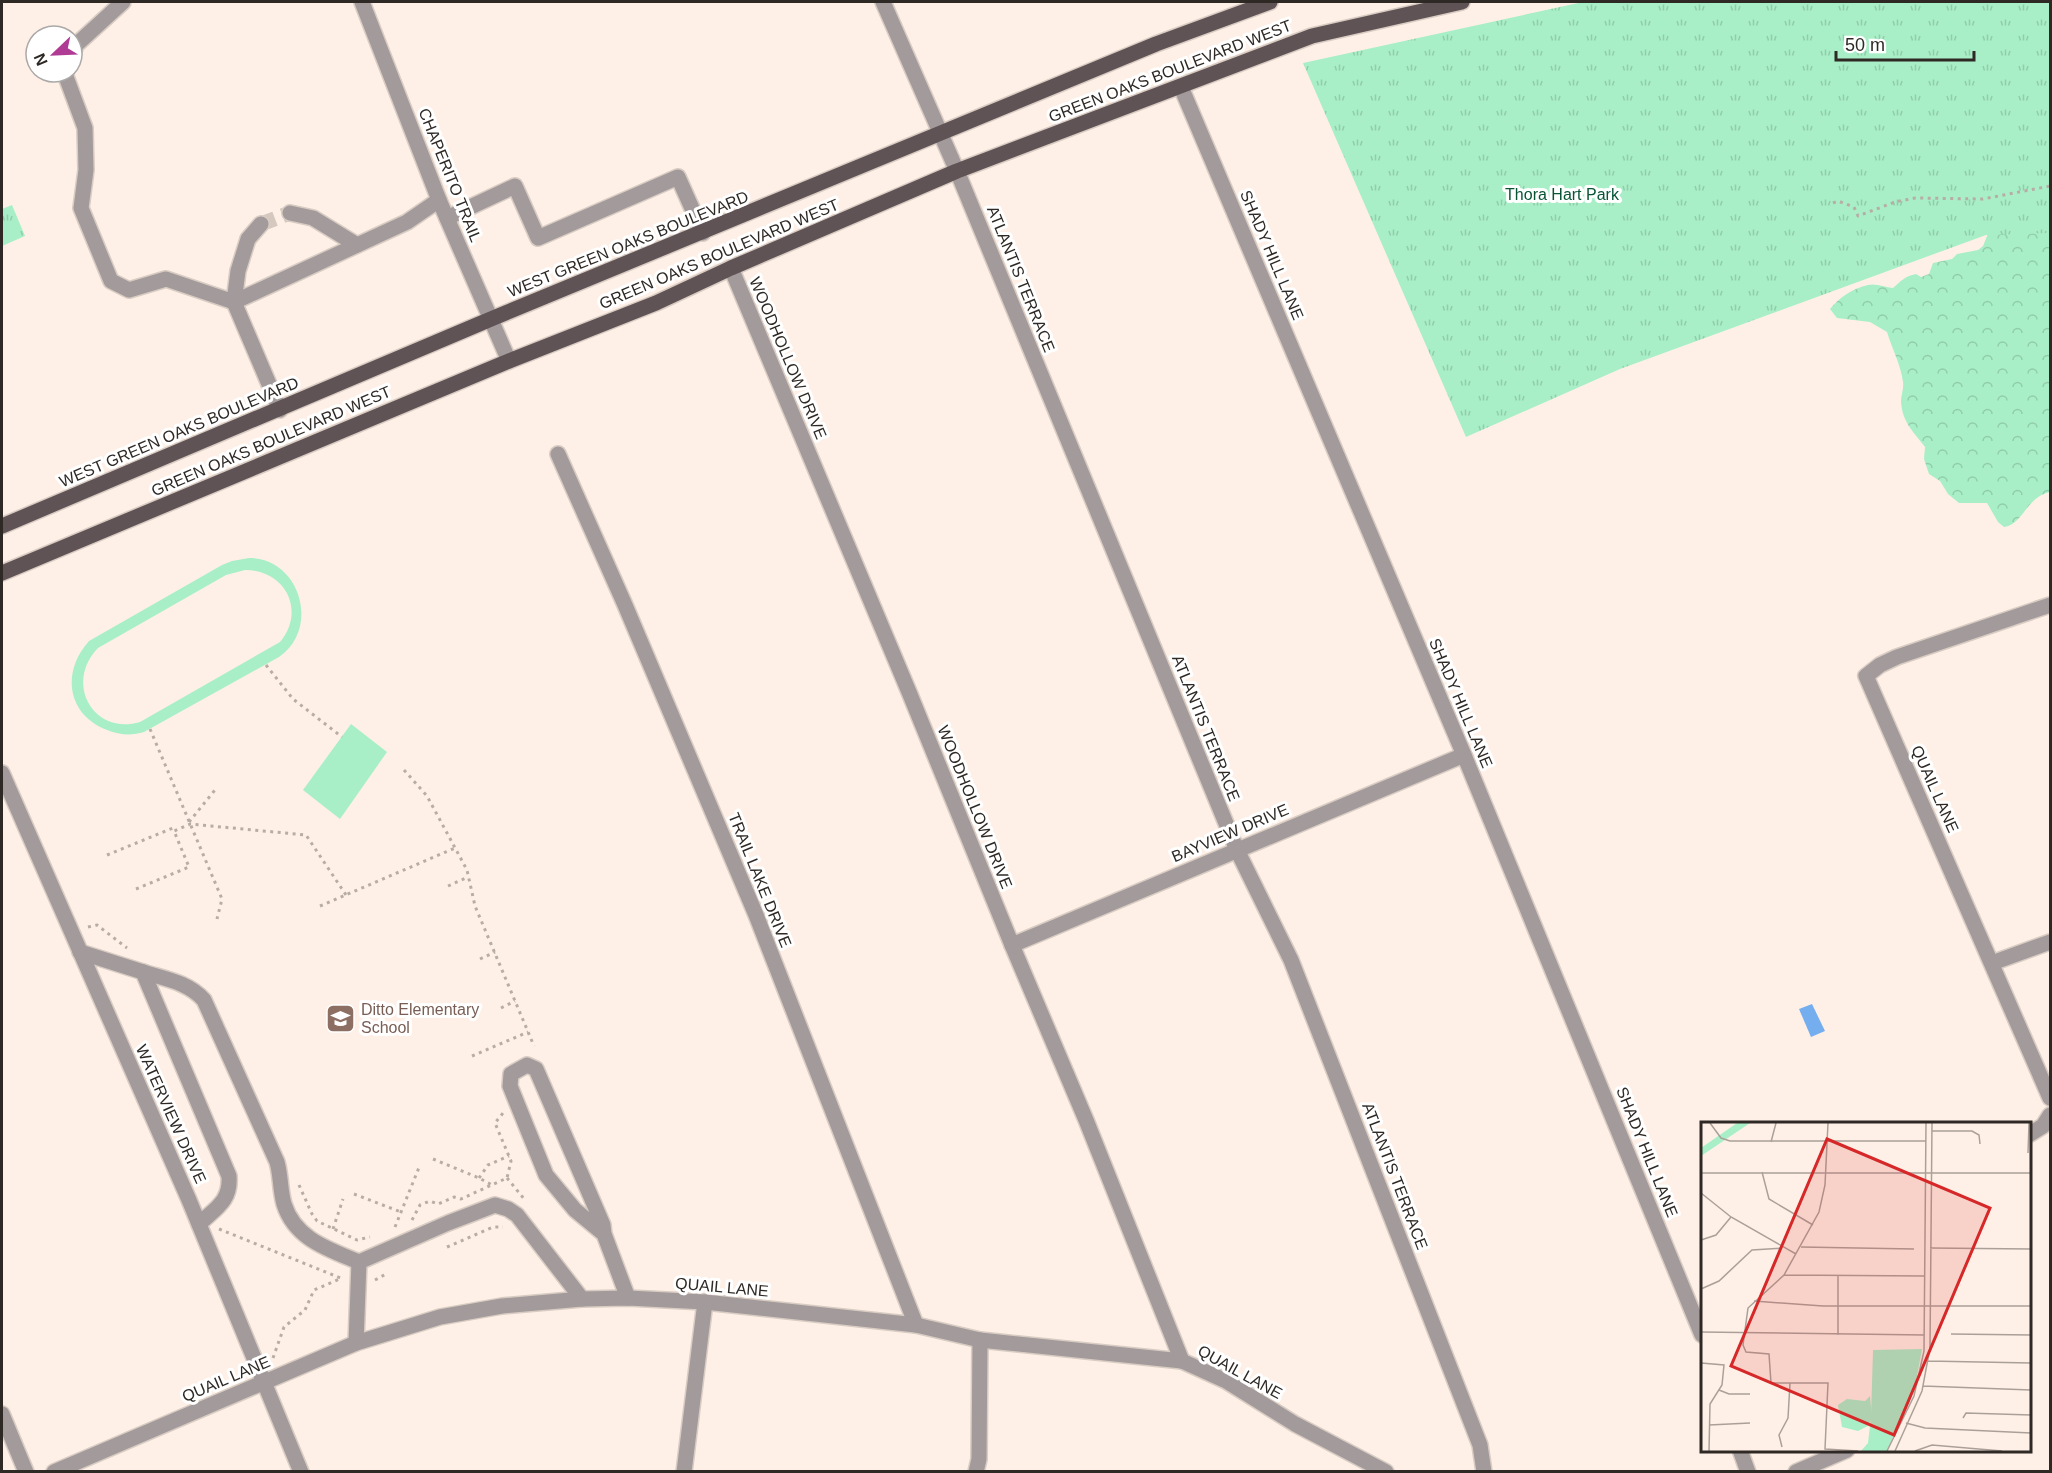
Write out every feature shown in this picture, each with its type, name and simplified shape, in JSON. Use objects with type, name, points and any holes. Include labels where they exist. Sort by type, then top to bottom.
[{"type":"main road","name":"WEST GREEN OAKS BOULEVARD","points":[[2,526],[491,319],[1156,44],[1270,2]]},
{"type":"main road","name":"GREEN OAKS BOULEVARD WEST","points":[[2,573],[509,361],[656,303],[730,268],[957,171],[1312,36],[1462,2]]},
{"type":"street","points":[[84,38],[123,2]]},
{"type":"street","name":"CHAPERITO TRAIL","points":[[362,2],[439,200],[509,361]]},
{"type":"street","name":"ATLANTIS TERRACE","points":[[883,2],[957,171],[1237,850],[1290,960],[1480,1445],[1484,1472]]},
{"type":"street","points":[[69,84],[85,128],[86,170],[81,208],[111,281],[129,290],[166,279],[234,302],[407,222],[439,200]]},
{"type":"street","name":"SHADY HILL LANE","points":[[1181,87],[1464,755],[1701,1333]]},
{"type":"street","points":[[447,218],[515,186],[538,238],[678,177],[703,233]]},
{"type":"street","points":[[290,213],[313,218],[357,245]]},
{"type":"street","points":[[261,224],[248,239],[238,272],[234,302],[280,410]]},
{"type":"street","name":"WOODHOLLOW DRIVE","points":[[730,268],[1086,1120],[1182,1361]]},
{"type":"street","name":"TRAIL LAKE DRIVE","points":[[558,454],[625,604],[756,915],[916,1325]]},
{"type":"street","name":"QUAIL LANE","points":[[2050,604],[1897,657],[1880,665],[1866,676],[2050,1098]]},
{"type":"street","name":"BAYVIEW DRIVE","points":[[1012,945],[1464,755]]},
{"type":"street","name":"WATERVIEW DRIVE","points":[[2,773],[199,1224],[301,1472]]},
{"type":"street","points":[[1992,963],[2050,942]]},
{"type":"street","points":[[80,952],[184,984],[195,990],[204,1000],[277,1162],[284,1205],[300,1232],[313,1243],[359,1262],[495,1205],[517,1215],[582,1299]]},
{"type":"street","points":[[143,972],[229,1176],[230,1189],[224,1201],[199,1224]]},
{"type":"street","points":[[604,1234],[575,1210],[546,1175],[510,1086],[511,1074],[527,1065],[536,1069],[603,1225],[604,1234],[628,1298]]},
{"type":"street","points":[[2031,1133],[2043,1126],[2050,1115]]},
{"type":"street","points":[[356,1343],[359,1262]]},
{"type":"street","name":"QUAIL LANE","points":[[54,1472],[356,1343],[440,1317],[502,1306],[582,1299],[628,1298],[705,1302],[916,1325],[980,1340],[1182,1361],[1226,1381],[1295,1424],[1386,1472]]},
{"type":"street","points":[[684,1472],[705,1302]]},
{"type":"street","points":[[979,1467],[980,1340]]},
{"type":"street","points":[[2,1414],[26,1472]]},
{"type":"street","points":[[1741,1452],[1748,1472]]},
{"type":"street","points":[[1796,1472],[1842,1452]]},
{"type":"path","points":[[1833,203],[1838,201],[1854,207],[1858,216],[1895,202],[1915,198],[1983,199],[2050,186]]},
{"type":"path","points":[[266,665],[292,699],[342,737]]},
{"type":"path","points":[[150,729],[222,899],[217,919]]},
{"type":"path","points":[[404,771],[427,796],[455,848],[468,877],[475,906],[534,1046]]},
{"type":"path","points":[[174,831],[190,823],[215,790]]},
{"type":"path","points":[[190,823],[306,835],[346,895]]},
{"type":"path","points":[[107,855],[173,828],[189,867],[136,889]]},
{"type":"path","points":[[320,906],[455,848]]},
{"type":"path","points":[[448,886],[468,877]]},
{"type":"path","points":[[480,959],[495,952]]},
{"type":"path","points":[[501,1008],[515,1001]]},
{"type":"path","points":[[472,1056],[528,1032]]},
{"type":"path","points":[[388,1230],[414,1219],[420,1205],[430,1201],[438,1204],[454,1197],[461,1199],[507,1178],[511,1161],[495,1123],[506,1110]]},
{"type":"path","points":[[479,1178],[488,1165],[509,1156]]},
{"type":"path","points":[[434,1159],[492,1185]]},
{"type":"path","points":[[395,1227],[420,1165]]},
{"type":"path","points":[[354,1194],[401,1212]]},
{"type":"path","points":[[343,1199],[332,1230],[357,1240],[373,1237]]},
{"type":"path","points":[[447,1247],[495,1226],[502,1226],[509,1230]]},
{"type":"path","points":[[219,1229],[342,1278],[345,1285]]},
{"type":"path","points":[[273,1358],[284,1327],[305,1310],[314,1290],[342,1278]]},
{"type":"green space","name":"Thora Hart Park","points":[[1583,2],[2050,2],[2050,233],[1986,235],[1620,369],[1466,437],[1303,63]]},
{"type":"green space","points":[[12,205],[25,236],[2,246],[2,209]]},
{"type":"green space","points":[[2050,226],[2050,492],[2035,499],[2016,521],[2004,527],[1998,522],[1987,503],[1959,503],[1948,494],[1940,481],[1929,474],[1924,459],[1925,447],[1903,415],[1902,376],[1887,332],[1870,322],[1837,318],[1830,309],[1842,297],[1857,288],[1877,285],[1893,288],[1909,276],[1916,274],[1921,277],[1929,274],[1933,263],[1952,259],[1957,254],[1978,250],[1983,246],[1989,231]]},
{"type":"green space","points":[[249,558],[267,561],[281,569],[292,582],[299,597],[301,613],[299,629],[292,644],[279,657],[144,732],[121,734],[112,732],[94,723],[83,714],[72,692],[72,679],[74,666],[89,641],[232,561]],"holes":[[[245,570],[271,577],[288,594],[291,618],[288,630],[280,642],[140,722],[123,724],[109,721],[97,714],[84,690],[84,676],[88,662],[98,648],[226,575]]]},
{"type":"green space","points":[[351,724],[387,752],[340,819],[303,790]]},
{"type":"water","points":[[1812,1004],[1825,1031],[1811,1037],[1799,1009]]},
{"type":"tunnel","points":[[261,224],[290,213]]},
{"type":"place","name":"Ditto Elementary School","points":[[340,1018]]}]
